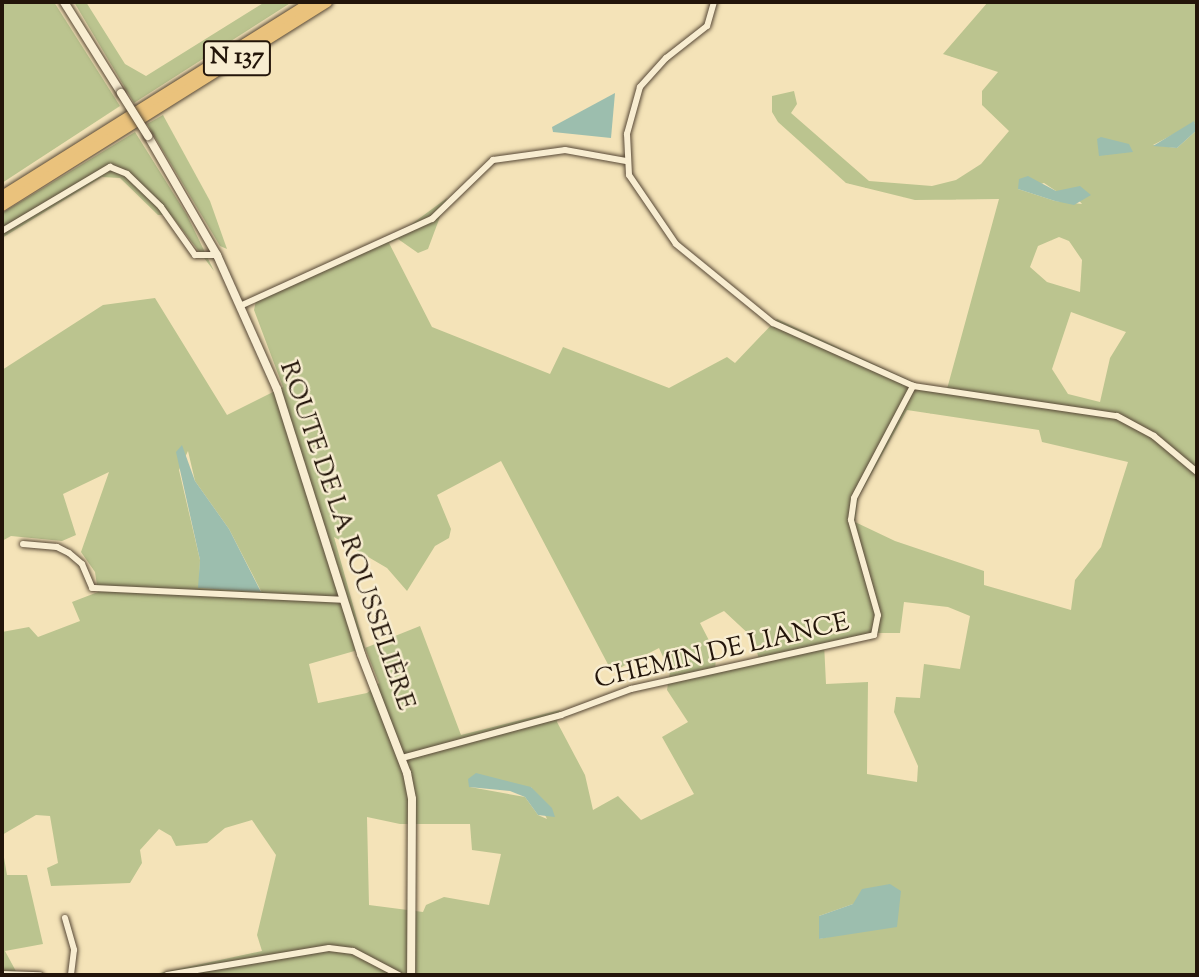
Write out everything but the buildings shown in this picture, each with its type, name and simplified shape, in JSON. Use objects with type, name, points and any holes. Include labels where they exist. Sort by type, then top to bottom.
[{"type":"highway","name":"N 137","points":[[2,196],[311,2]]},
{"type":"highway","name":"N 137","points":[[2,206],[327,2]]},
{"type":"street","name":"ROUTE DE LA ROUSSELIÈRE","points":[[64,2],[148,136],[217,255],[288,417],[344,600],[402,758],[412,799],[411,975]]},
{"type":"street","points":[[714,2],[713,19],[651,71],[640,87],[627,134],[626,160],[638,194],[665,233],[759,314],[913,386],[1117,416],[1154,436],[1197,472]]},
{"type":"street","points":[[240,306],[432,219],[493,160],[565,150],[626,160]]},
{"type":"street","points":[[2,231],[110,167],[127,174],[161,207],[195,255],[217,255]]},
{"type":"street","name":"CHEMIN DE LIANCE","points":[[402,758],[561,715],[631,689],[874,635],[878,615],[851,520],[852,509],[862,475],[913,386]]},
{"type":"street","points":[[23,544],[57,547],[69,553],[82,564],[92,588],[344,600]]},
{"type":"street","points":[[65,918],[74,950],[71,975]]},
{"type":"street","points":[[167,975],[329,948],[354,951],[399,975]]},
{"type":"street","points":[[2,974],[40,975]]},
{"type":"green space","points":[[2,2],[54,2],[120,106],[2,183]]},
{"type":"green space","points":[[74,2],[86,2],[125,64],[146,76],[265,2],[292,2],[134,103]]},
{"type":"green space","points":[[988,2],[1197,2],[1197,122],[1153,145],[1177,148],[1197,130],[1197,975],[150,975],[262,951],[257,935],[276,855],[252,820],[225,828],[207,843],[176,846],[171,836],[159,829],[140,850],[142,863],[130,883],[51,886],[47,868],[58,863],[50,816],[36,815],[2,835],[2,632],[29,627],[38,637],[80,621],[72,602],[98,592],[95,572],[81,552],[109,472],[63,494],[76,535],[62,541],[11,536],[2,541],[2,370],[103,305],[155,298],[227,415],[283,387],[254,310],[257,296],[409,226],[447,198],[428,249],[418,253],[398,239],[389,243],[432,327],[550,374],[563,347],[669,388],[727,357],[735,363],[777,319],[917,384],[947,389],[999,199],[915,200],[846,183],[778,122],[772,112],[772,96],[794,91],[797,104],[791,113],[869,181],[932,186],[956,180],[981,164],[1009,131],[982,105],[982,91],[998,72],[943,54]],"holes":[[[1044,183],[1056,191],[1071,191],[1082,204],[1055,201],[1018,189]],[[1059,237],[1069,241],[1082,260],[1080,292],[1047,282],[1030,267],[1038,246]],[[1071,312],[1126,332],[1110,358],[1100,402],[1068,394],[1052,369]],[[907,410],[1039,430],[1042,442],[1128,462],[1101,547],[1075,580],[1071,610],[984,585],[984,571],[895,541],[855,522],[858,498]],[[188,451],[195,481],[229,529],[261,591],[199,588],[200,560],[179,470]],[[501,461],[612,672],[659,648],[670,672],[667,690],[688,722],[662,737],[694,794],[641,820],[618,796],[593,810],[585,775],[557,722],[560,710],[461,735],[420,626],[365,648],[334,537],[387,568],[407,591],[435,546],[449,538],[451,529],[437,495]],[[904,602],[948,607],[970,616],[960,669],[924,664],[920,698],[896,697],[894,712],[918,766],[917,782],[867,774],[868,682],[826,684],[824,643],[870,633],[900,633]],[[724,611],[753,638],[760,663],[715,673],[716,654],[700,623]],[[365,648],[379,683],[367,693],[318,703],[309,664]],[[470,787],[531,787],[547,819],[538,815],[525,797]],[[367,817],[400,824],[470,824],[472,850],[501,854],[489,905],[444,897],[426,905],[423,912],[369,905]],[[853,904],[841,934],[819,939],[819,916]]]},
{"type":"green space","points":[[163,115],[210,201],[227,249],[220,246],[147,124]]},
{"type":"green space","points":[[135,132],[187,215],[214,271],[171,215],[158,215],[120,178],[102,177],[2,238],[2,213]]},
{"type":"green space","points":[[2,846],[7,875],[27,875],[43,944],[5,951],[18,975],[2,975]]},
{"type":"shaded area","points":[[615,93],[611,138],[553,132],[552,127]]},
{"type":"shaded area","points":[[1194,121],[1197,130],[1177,148],[1153,146]]},
{"type":"shaded area","points":[[1101,137],[1129,144],[1133,152],[1099,156],[1097,139]]},
{"type":"shaded area","points":[[1028,176],[1056,191],[1080,186],[1091,195],[1074,205],[1018,189],[1019,179]]},
{"type":"shaded area","points":[[182,445],[195,481],[229,529],[261,592],[198,588],[200,560],[176,452]]},
{"type":"shaded area","points":[[476,773],[531,787],[552,808],[555,817],[538,815],[525,797],[510,791],[469,787],[468,779]]},
{"type":"shaded area","points":[[890,884],[901,891],[897,927],[819,939],[819,916],[853,904],[862,889]]}]
